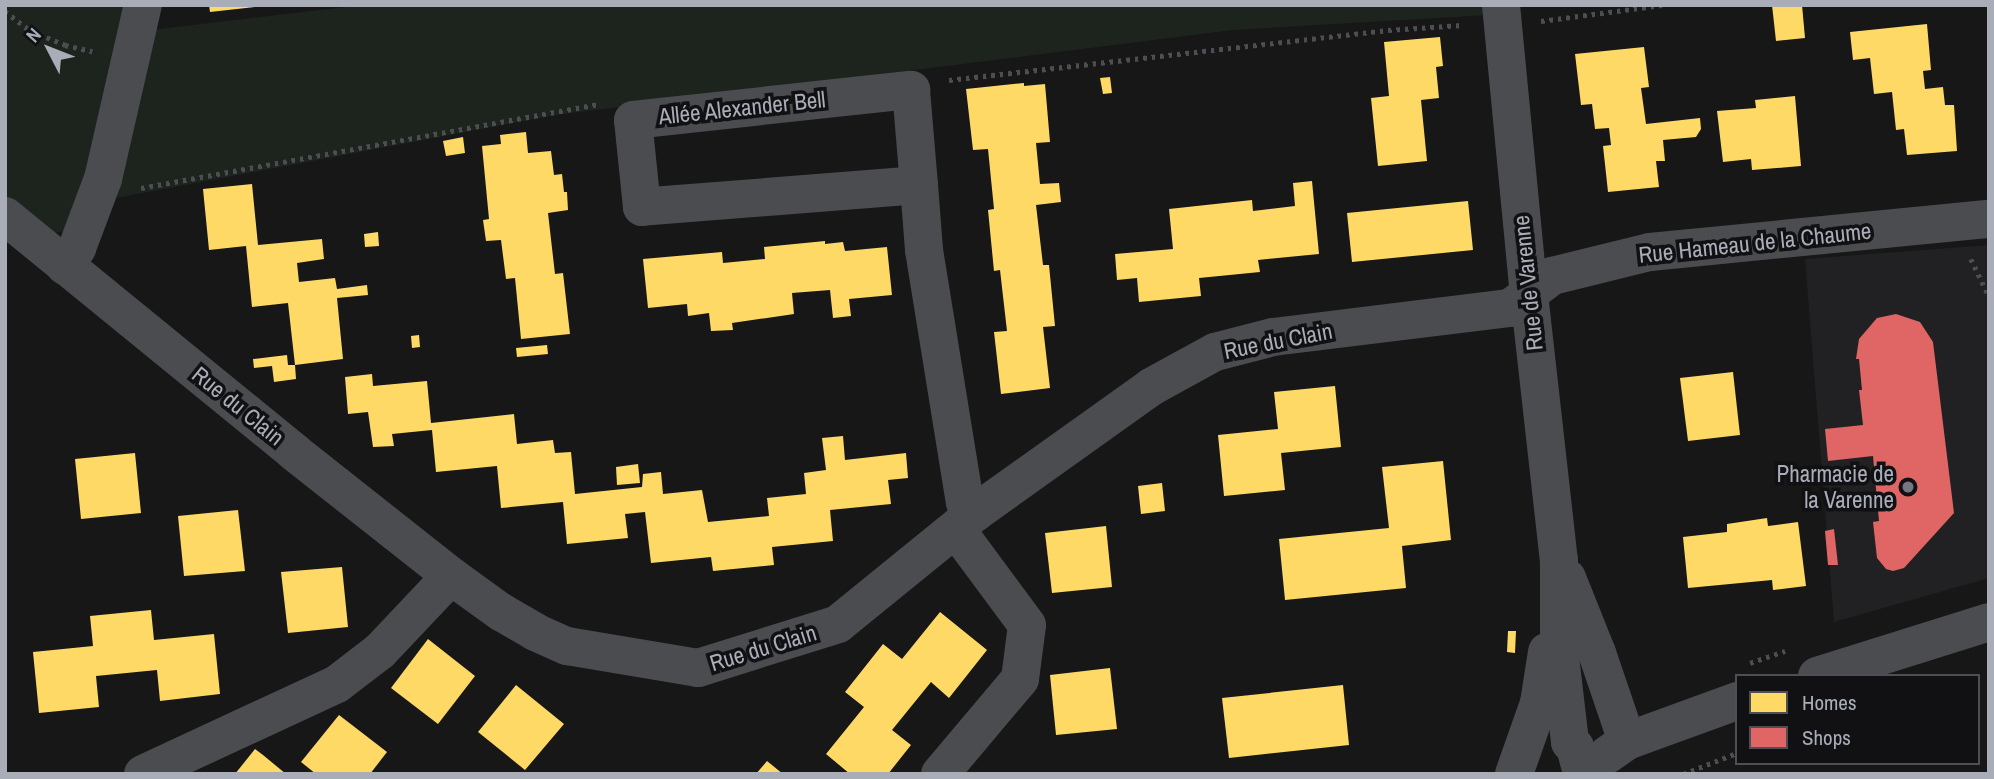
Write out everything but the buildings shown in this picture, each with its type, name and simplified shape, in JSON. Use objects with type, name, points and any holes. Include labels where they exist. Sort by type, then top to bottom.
[{"type":"street","points":[[65,266],[77,248],[98,192],[143,5]]},
{"type":"street","name":"Rue de Varenne","points":[[1502,14],[1529,294],[1559,560],[1559,648],[1570,742],[1575,747],[1582,774]]},
{"type":"street","points":[[911,90],[924,250],[966,520],[1027,625],[1020,679],[940,774]]},
{"type":"street","name":"Allée Alexander Bell","points":[[911,90],[633,120],[642,207],[919,185]]},
{"type":"street","name":"Rue du Clain","points":[[5,216],[451,576],[501,612],[567,646],[698,668],[838,624],[966,520],[1151,387],[1215,352],[1273,337],[1510,308],[1529,294]]},
{"type":"street","name":"Rue Hameau de la Chaume","points":[[1529,294],[1552,276],[1650,252],[1989,219]]},
{"type":"street","name":"Rue de Varenne","points":[[1559,560],[1597,653],[1627,741]]},
{"type":"street","name":"Rue de Varenne","points":[[1514,774],[1539,703],[1559,560]]},
{"type":"street","points":[[143,774],[337,684],[380,651],[451,576]]},
{"type":"street","points":[[1823,674],[1989,622]]},
{"type":"street","points":[[1582,774],[1627,741],[1735,702]]},
{"type":"path","points":[[911,90],[941,80],[1388,30],[1502,14],[1547,21],[1661,5]]},
{"type":"path","points":[[5,11],[31,31],[65,46],[131,58]]},
{"type":"path","points":[[98,192],[124,191],[613,102],[633,120]]},
{"type":"path","points":[[1973,266],[1989,296]]},
{"type":"path","points":[[1683,774],[1735,754]]},
{"type":"shaded area","points":[[5,5],[126,5],[80,199],[67,230],[52,234],[5,201]]},
{"type":"shaded area","points":[[363,5],[1486,5],[1488,15],[1233,30],[555,115],[111,199],[151,30]]},
{"type":"shaded area","points":[[1989,245],[1989,578],[1834,622],[1805,259]]},
{"type":"place","name":"Pharmacie de la Varenne","points":[[1908,487]]}]
